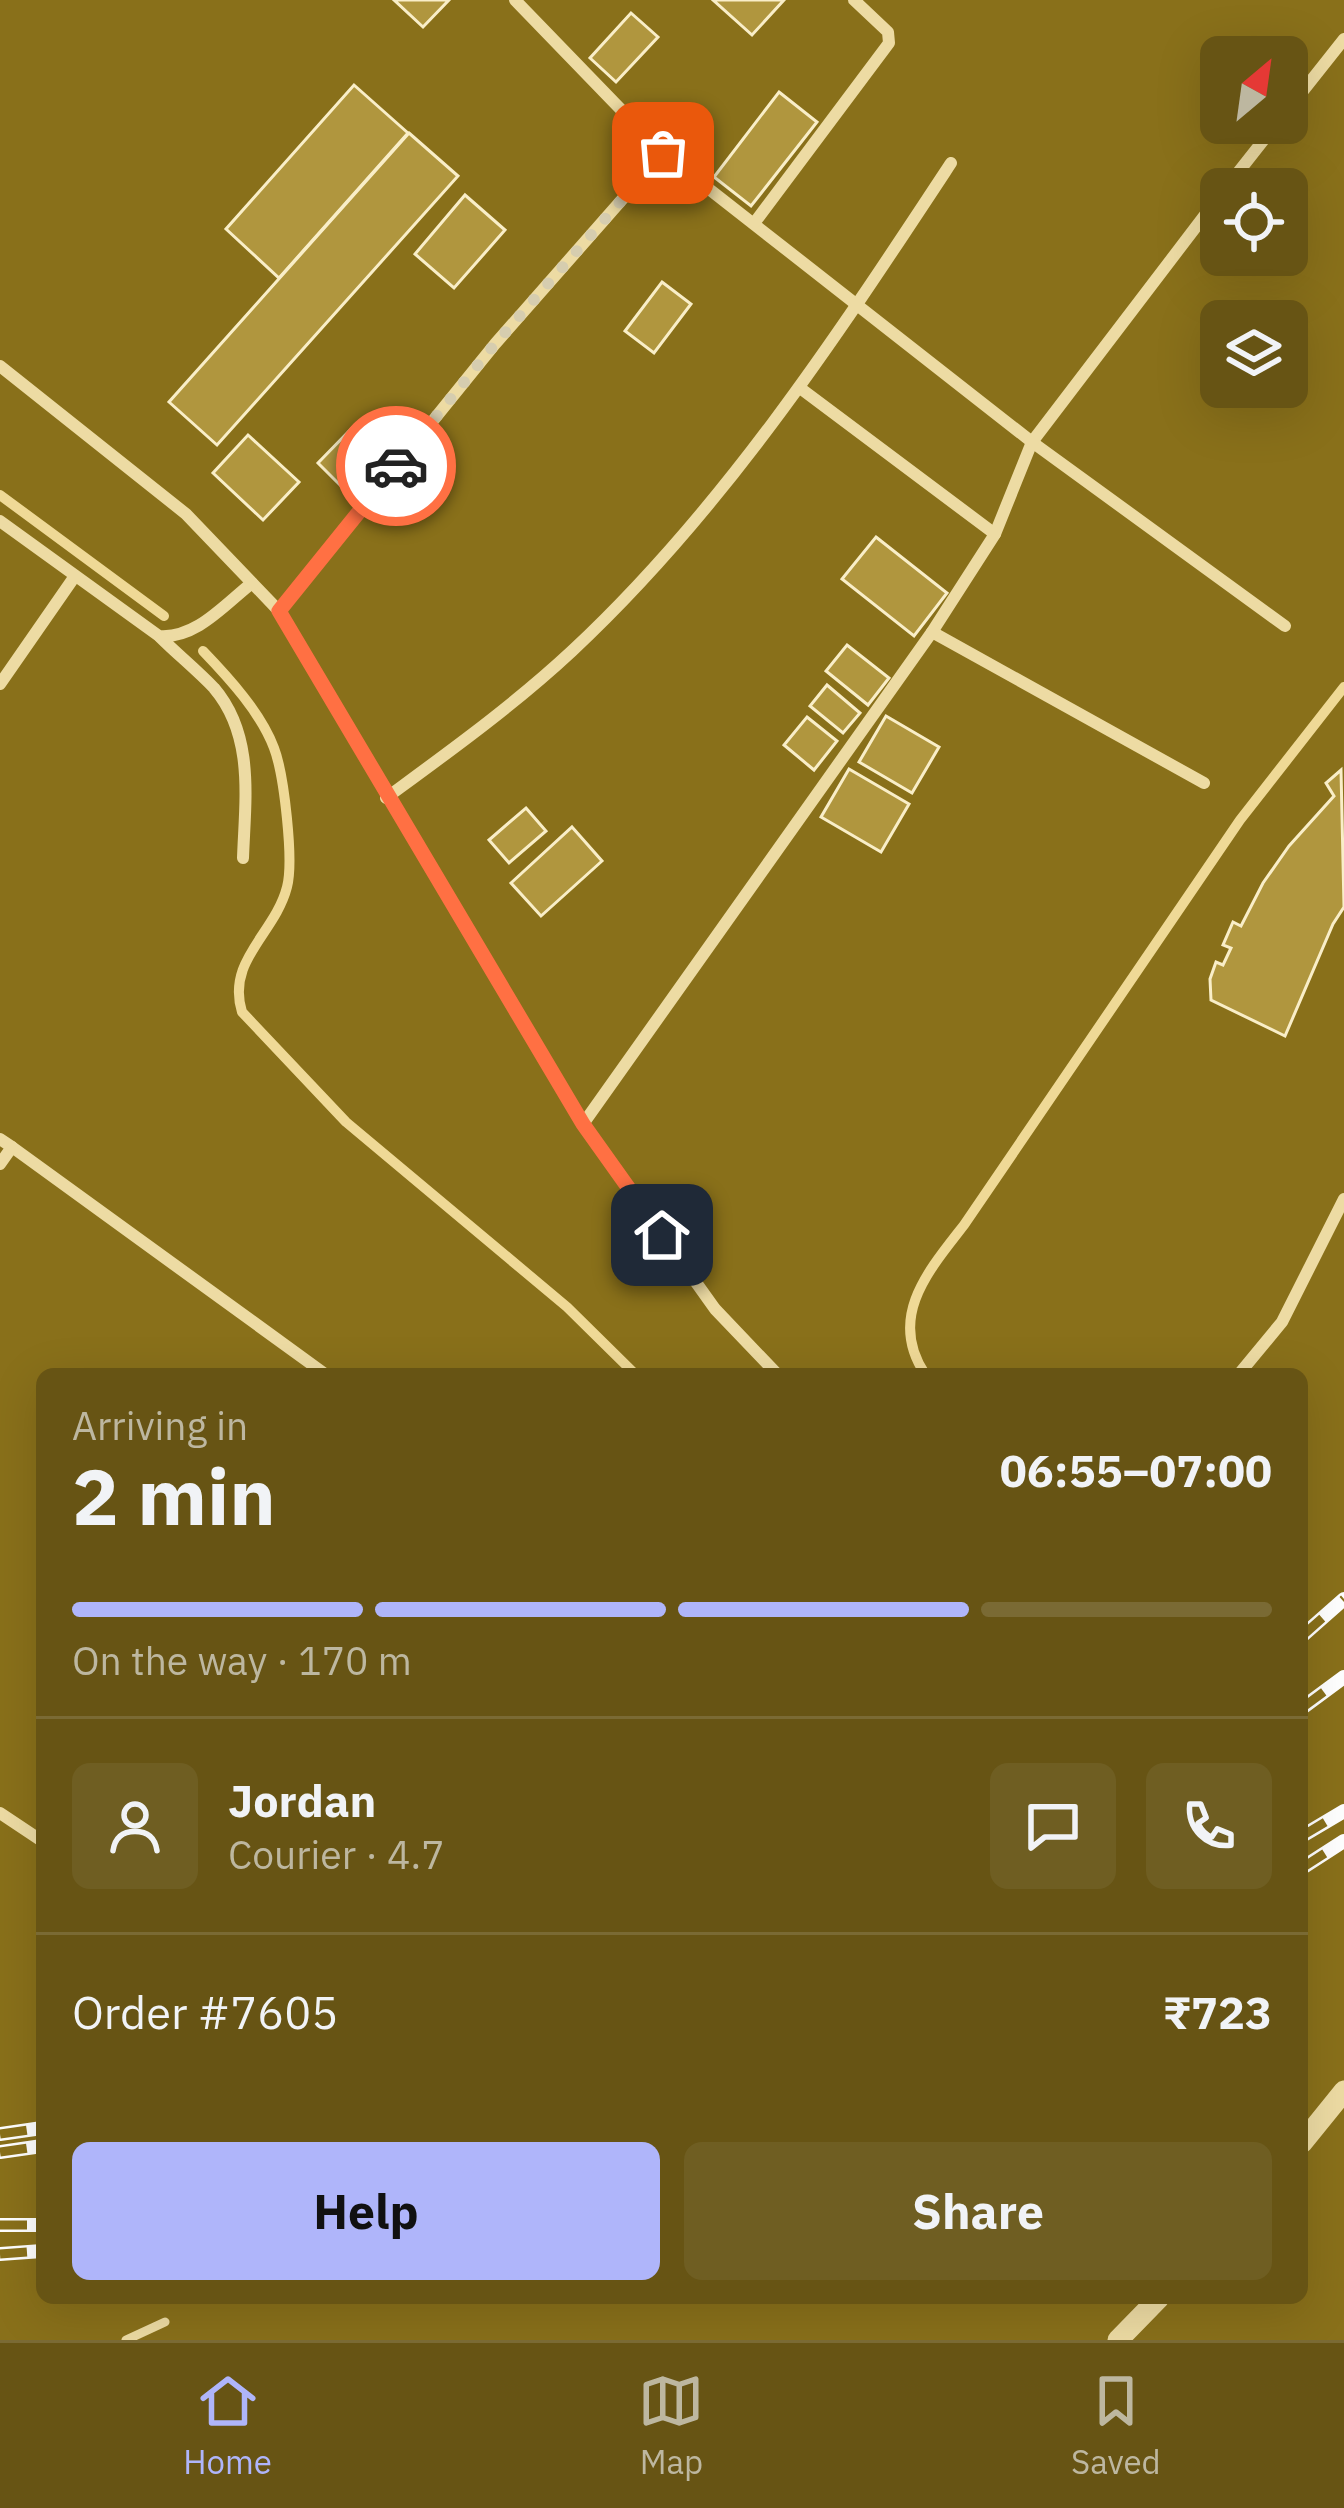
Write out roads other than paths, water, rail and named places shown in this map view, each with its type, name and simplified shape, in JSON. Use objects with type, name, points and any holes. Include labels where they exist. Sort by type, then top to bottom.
[{"type":"street","points":[[515,0],[663,153],[1032,442],[1285,626]]},
{"type":"street","points":[[755,223],[889,43],[889,32],[854,0]]},
{"type":"street","points":[[1308,84],[1344,39]]},
{"type":"street","points":[[1242,168],[1261,144]]},
{"type":"street","points":[[279,611],[495,344],[663,153]]},
{"type":"street","points":[[386,798],[505,710],[573,650],[706,508],[800,388],[951,163]]},
{"type":"street","points":[[583,1124],[932,632],[994,534],[1032,442],[1200,222]]},
{"type":"street","points":[[0,366],[186,514],[279,611],[583,1124],[715,1309],[771,1368]]},
{"type":"street","points":[[800,388],[994,534]]},
{"type":"street","points":[[0,521],[159,636],[215,690],[235,720],[244,752],[243,858]]},
{"type":"street","points":[[0,685],[75,576]]},
{"type":"street","points":[[159,636],[193,631],[252,583]]},
{"type":"street","points":[[932,632],[1204,783]]},
{"type":"street","points":[[0,1164],[6,1143],[317,1368]]},
{"type":"street","points":[[1244,1368],[1282,1322],[1344,1199]]},
{"type":"street","points":[[0,1813],[36,1837]]},
{"type":"street","points":[[1308,2136],[1344,2091]]},
{"type":"street","points":[[1118,2340],[1153,2304]]},
{"type":"lane","points":[[126,2340],[165,2322]]},
{"type":"waterway","points":[[0,495],[164,616]]},
{"type":"waterway","points":[[203,651],[243,696],[268,735],[278,760],[287,818],[287,887],[246,962],[239,994],[242,1012],[346,1122],[567,1307],[629,1368]]},
{"type":"waterway","points":[[922,1368],[910,1333],[911,1314],[926,1277],[1240,820],[1344,687]]},
{"type":"railway","points":[[1308,1631],[1344,1599]]},
{"type":"railway","points":[[1308,1704],[1344,1677]]},
{"type":"railway","points":[[1308,1832],[1344,1811]]},
{"type":"railway","points":[[1308,1864],[1344,1841]]},
{"type":"railway","points":[[0,2134],[36,2129]]},
{"type":"railway","points":[[0,2152],[36,2147]]},
{"type":"railway","points":[[0,2225],[36,2225]]},
{"type":"railway","points":[[0,2254],[36,2251]]}]
